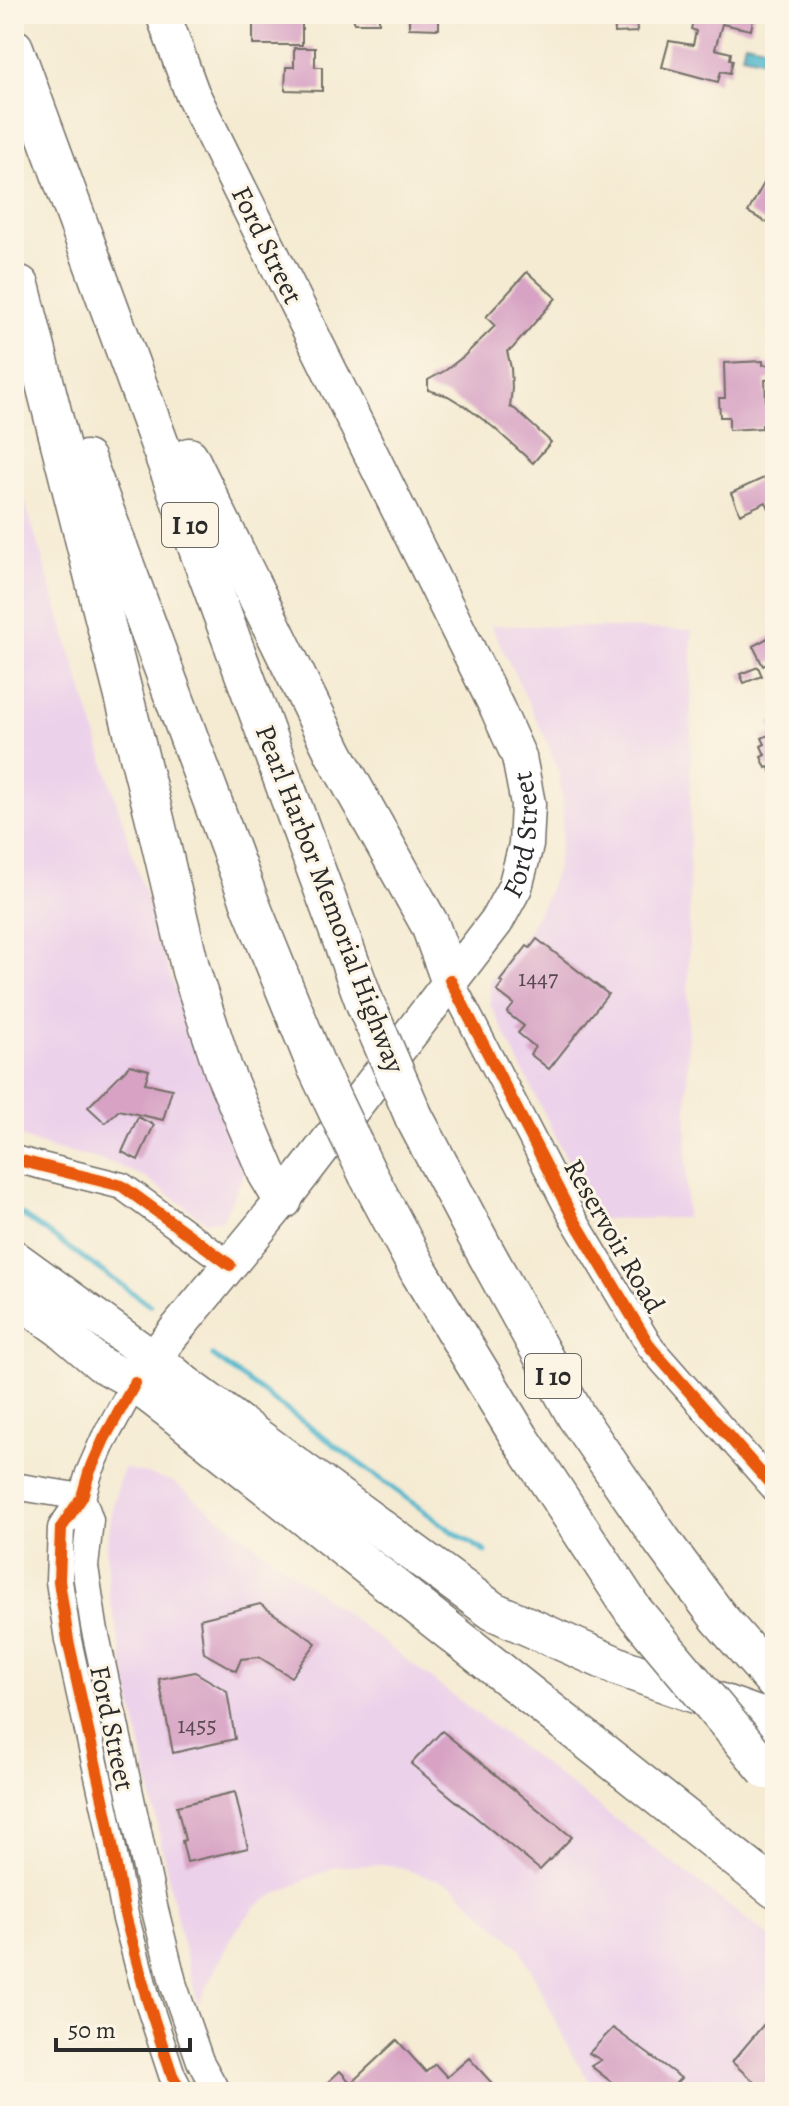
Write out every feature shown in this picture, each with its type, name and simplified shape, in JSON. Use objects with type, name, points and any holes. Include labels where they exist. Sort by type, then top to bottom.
[{"type":"highway","name":"Pearl Harbor Memorial Highway","points":[[14,48],[365,1003],[414,1117],[576,1416],[719,1618],[775,1682]]},
{"type":"highway","points":[[93,260],[335,755],[430,925],[450,980]]},
{"type":"highway","points":[[17,276],[191,971],[223,1069],[267,1173],[283,1200]]},
{"type":"highway","name":"I 10","points":[[17,276],[252,908],[317,1068],[368,1175],[420,1273],[520,1438],[633,1610],[771,1774]]},
{"type":"highway","points":[[144,1371],[184,1384],[493,1611],[622,1668],[775,1722]]},
{"type":"highway","points":[[144,1371],[182,1418],[775,1889]]},
{"type":"main road","name":"Ford Street","points":[[144,1371],[283,1200],[496,922],[515,887],[526,845],[528,804],[519,757],[497,708],[192,93],[163,14]]},
{"type":"main road","points":[[14,1257],[144,1371]]},
{"type":"main road","points":[[14,1297],[100,1364],[144,1371]]},
{"type":"street","name":"Reservoir Road","points":[[450,980],[573,1218],[651,1348],[775,1489]]},
{"type":"street","points":[[14,1159],[122,1186],[230,1265]]},
{"type":"street","name":"Ford Street","points":[[144,1371],[94,1462],[82,1497],[61,1528],[59,1581],[68,1640],[125,1915],[143,1985],[172,2075],[181,2092]]},
{"type":"street","points":[[14,1486],[82,1497]]},
{"type":"street","name":"Ford Street","points":[[82,1497],[90,1520],[85,1567],[94,1626],[154,1906],[174,1986],[200,2061],[217,2092]]},
{"type":"street","points":[[107,1817],[125,1831],[137,1896],[154,1906]]},
{"type":"shaded area","points":[[16,472],[167,967],[245,1172],[222,1220],[205,1221],[146,1178],[117,1165],[51,1149],[14,1134]]},
{"type":"shaded area","points":[[491,625],[692,630],[686,1218],[606,1219],[598,1222],[490,1004],[490,981],[528,931],[556,871],[562,836],[563,802],[558,771],[546,739]]},
{"type":"shaded area","points":[[123,1468],[172,1481],[775,1941],[775,2092],[597,2092],[573,2057],[521,1949],[452,1885],[392,1865],[336,1866],[255,1907],[231,1937],[198,2005],[178,1924],[108,1588],[106,1551]]},
{"type":"water","points":[[745,42],[773,48],[770,61],[742,55]]},
{"type":"building","points":[[253,14],[302,15],[302,45],[253,45]]},
{"type":"building","points":[[354,14],[379,14],[379,23],[354,23]]},
{"type":"building","points":[[409,14],[458,14],[458,19],[439,18],[439,29],[409,28]]},
{"type":"building","points":[[614,14],[636,14],[637,32],[615,33]]},
{"type":"building","points":[[701,14],[754,14],[751,30],[722,24],[715,49],[731,53],[730,59],[733,60],[730,73],[721,71],[718,82],[662,67],[669,41],[693,45],[696,31],[691,29],[694,17]]},
{"type":"building","points":[[294,48],[315,48],[315,67],[322,67],[322,91],[285,90],[286,67],[294,67]]},
{"type":"building","points":[[769,174],[775,177],[773,226],[748,212]]},
{"type":"building","points":[[527,272],[556,298],[507,351],[511,368],[510,407],[551,442],[533,463],[466,407],[448,396],[428,390],[428,380],[464,356],[495,326],[486,317]]},
{"type":"building","points":[[763,361],[763,365],[772,364],[773,379],[765,380],[766,401],[775,401],[775,425],[729,430],[729,417],[720,417],[719,398],[725,398],[724,363]]},
{"type":"building","points":[[775,473],[775,521],[766,502],[740,514],[731,493]]},
{"type":"building","points":[[775,634],[775,660],[763,666],[753,646]]},
{"type":"building","points":[[758,667],[762,676],[744,683],[740,674]]},
{"type":"building","points":[[775,720],[775,780],[761,757],[765,755],[761,746],[765,744],[762,738],[773,733],[769,722]]},
{"type":"building","points":[[537,939],[608,994],[549,1069],[530,1054],[535,1047],[518,1033],[524,1026],[507,1013],[514,1004],[497,991],[503,983],[500,981],[527,946],[530,948]]},
{"type":"building","points":[[130,1065],[149,1070],[145,1083],[172,1089],[163,1120],[119,1110],[105,1123],[88,1107]]},
{"type":"building","points":[[138,1117],[154,1125],[138,1160],[122,1152]]},
{"type":"building","points":[[260,1604],[316,1643],[291,1677],[259,1657],[241,1659],[236,1671],[204,1653],[200,1619]]},
{"type":"building","points":[[195,1672],[227,1691],[235,1739],[173,1753],[159,1679]]},
{"type":"building","points":[[442,1731],[572,1837],[540,1870],[411,1764]]},
{"type":"building","points":[[235,1792],[248,1848],[187,1862],[177,1806]]},
{"type":"building","points":[[775,2011],[775,2086],[765,2092],[732,2062]]},
{"type":"building","points":[[613,2028],[681,2078],[670,2089],[674,2092],[624,2092],[591,2066],[601,2060],[589,2053]]},
{"type":"building","points":[[397,2040],[426,2072],[435,2064],[447,2077],[469,2058],[500,2092],[317,2092],[340,2071],[351,2083]]},
{"type":"waterway","points":[[14,1209],[150,1305]]},
{"type":"waterway","points":[[213,1356],[450,1530],[486,1552]]},
{"type":"cycle path","points":[[450,980],[573,1218],[651,1348],[775,1489]]},
{"type":"cycle path","points":[[14,1159],[122,1186],[230,1265]]},
{"type":"cycle path","points":[[135,1383],[104,1439],[82,1497],[61,1528],[59,1581],[68,1640],[125,1915],[147,1999],[172,2075],[181,2092]]}]
